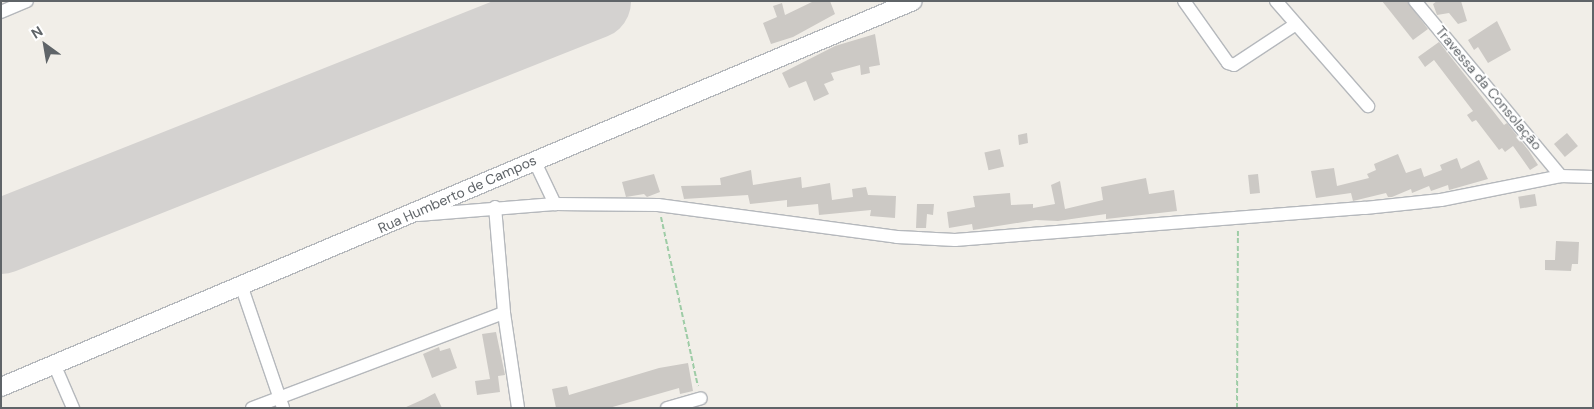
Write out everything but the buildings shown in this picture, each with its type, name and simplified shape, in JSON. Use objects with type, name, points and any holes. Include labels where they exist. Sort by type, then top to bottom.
[{"type":"street","points":[[1,12],[27,1]]},
{"type":"street","name":"Rua Humberto de Campos","points":[[1,386],[413,215],[534,160],[913,1]]},
{"type":"street","points":[[1184,1],[1228,63],[1234,65],[1296,24]]},
{"type":"street","points":[[1276,1],[1368,106]]},
{"type":"street","name":"Travessa da Consolação","points":[[1415,1],[1561,176]]},
{"type":"street","points":[[534,160],[555,204]]},
{"type":"street","points":[[413,215],[495,207],[555,204],[658,205],[897,237],[956,240],[1441,200],[1561,176],[1593,177]]},
{"type":"street","points":[[495,207],[504,313],[515,407]]},
{"type":"street","points":[[241,285],[281,402]]},
{"type":"street","points":[[252,408],[281,402],[504,313]]},
{"type":"street","points":[[54,364],[73,408]]},
{"type":"street","points":[[666,408],[700,398]]},
{"type":"path","points":[[658,205],[700,398]]},
{"type":"path","points":[[1237,408],[1238,218]]},
{"type":"runway","points":[[1,236],[593,1]]}]
